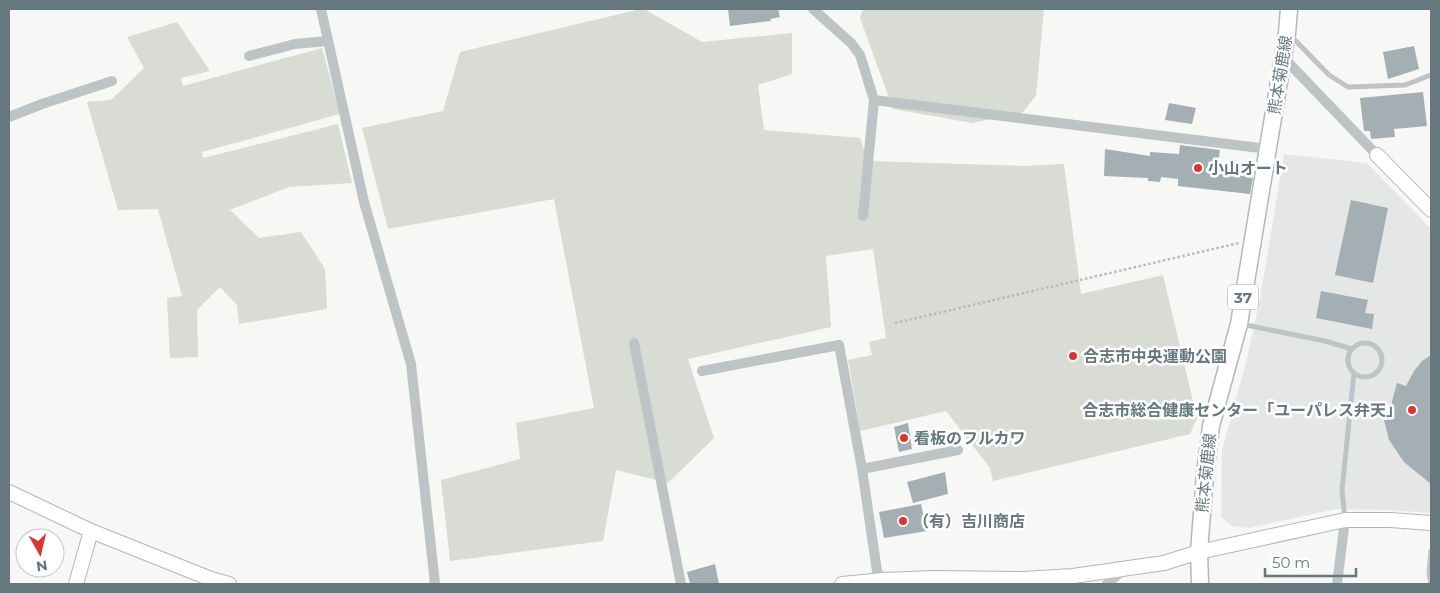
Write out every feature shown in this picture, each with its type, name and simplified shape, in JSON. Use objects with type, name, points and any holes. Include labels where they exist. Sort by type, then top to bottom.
[{"type":"main road","name":"熊本菊鹿線","points":[[1200,584],[1199,552],[1211,426],[1239,324],[1287,32],[1289,9]]},
{"type":"street","points":[[322,9],[364,202],[411,364],[435,584]]},
{"type":"street","points":[[814,10],[851,43],[860,55],[874,100],[863,216]]},
{"type":"street","points":[[249,56],[295,44],[328,41]]},
{"type":"street","points":[[1282,56],[1431,210]]},
{"type":"street","points":[[9,117],[42,104],[112,82]]},
{"type":"street","points":[[874,100],[1268,149]]},
{"type":"street","points":[[634,343],[681,584]]},
{"type":"street","points":[[702,371],[839,345],[862,469],[877,571],[884,582]]},
{"type":"street","points":[[862,469],[958,450]]},
{"type":"street","points":[[9,492],[91,531],[229,584]]},
{"type":"street","points":[[1337,584],[1345,520]]},
{"type":"street","points":[[842,584],[934,578],[1023,579],[1072,576],[1164,563],[1199,552],[1345,520],[1390,520],[1431,523]]},
{"type":"street","points":[[76,584],[91,531]]},
{"type":"street","points":[[1107,584],[1124,569]]},
{"type":"lane","points":[[1287,32],[1329,75],[1348,87],[1405,85],[1431,75]]},
{"type":"lane","points":[[1239,324],[1325,341],[1352,349]]},
{"type":"lane","points":[[1361,344],[1371,344],[1379,350],[1382,359],[1380,369],[1372,376],[1363,377],[1354,373],[1348,366],[1348,357],[1352,349],[1361,344]]},
{"type":"lane","points":[[1345,520],[1342,490],[1354,373]]},
{"type":"lane","points":[[1430,584],[1431,552]]},
{"type":"path","points":[[895,323],[1254,239]]},
{"type":"shaded area","points":[[641,9],[702,42],[792,33],[792,74],[758,85],[764,130],[860,138],[868,161],[1024,166],[1064,164],[1081,294],[1163,275],[1197,418],[1190,434],[993,481],[990,468],[946,411],[860,431],[848,360],[872,355],[869,342],[886,338],[873,249],[826,256],[831,327],[688,359],[714,438],[668,483],[616,470],[603,541],[450,561],[441,480],[520,459],[516,423],[594,408],[554,199],[388,229],[362,128],[443,111],[460,52]]},
{"type":"shaded area","points":[[863,9],[1044,9],[1036,96],[1022,113],[972,123],[893,109],[860,18]]},
{"type":"shaded area","points":[[177,22],[210,71],[181,78],[183,86],[322,48],[340,114],[202,152],[203,158],[338,124],[352,183],[289,187],[230,210],[259,238],[301,232],[325,269],[327,309],[239,324],[237,305],[220,287],[197,310],[198,357],[170,358],[167,298],[182,296],[158,209],[118,210],[87,102],[111,100],[144,68],[127,37]]},
{"type":"shaded area","points":[[1284,154],[1367,163],[1431,229],[1431,513],[1336,509],[1249,528],[1232,526],[1221,517],[1222,450],[1246,363],[1260,299]]},
{"type":"building","points":[[728,9],[778,9],[780,17],[770,19],[771,21],[730,26]]},
{"type":"building","points":[[1414,46],[1419,69],[1388,79],[1383,52]]},
{"type":"building","points":[[1423,92],[1427,126],[1394,129],[1395,137],[1371,139],[1370,131],[1364,131],[1360,98]]},
{"type":"building","points":[[1169,103],[1196,108],[1192,124],[1165,120]]},
{"type":"building","points":[[1180,145],[1220,150],[1217,170],[1246,173],[1246,177],[1253,178],[1250,194],[1178,186],[1178,179],[1161,177],[1160,182],[1148,181],[1148,178],[1104,176],[1105,149],[1150,156],[1150,152],[1179,154]]},
{"type":"building","points":[[1351,200],[1388,208],[1373,283],[1335,275]]},
{"type":"building","points":[[1321,291],[1368,300],[1365,313],[1374,314],[1372,329],[1316,318]]},
{"type":"building","name":"合志市総合健康センター「ユーパレス弁天」","points":[[1431,355],[1431,484],[1404,462],[1389,440],[1384,420],[1393,419],[1392,401],[1397,383],[1406,386],[1422,361]]},
{"type":"building","name":"看板のフルカワ","points":[[908,423],[912,449],[899,452],[894,427]]},
{"type":"building","points":[[945,472],[948,494],[913,503],[907,482]]},
{"type":"building","name":"（有）吉川商店","points":[[921,504],[927,531],[884,538],[879,512]]},
{"type":"building","points":[[715,564],[719,584],[690,584],[687,572]]},
{"type":"place","name":"小山オート","points":[[1198,168]]},
{"type":"place","name":"合志市中央運動公園","points":[[1073,356]]},
{"type":"place","name":"合志市総合健康センター「ユーパレス弁天」","points":[[1412,410]]},
{"type":"place","name":"看板のフルカワ","points":[[904,438]]},
{"type":"place","name":"（有）吉川商店","points":[[903,521]]}]
